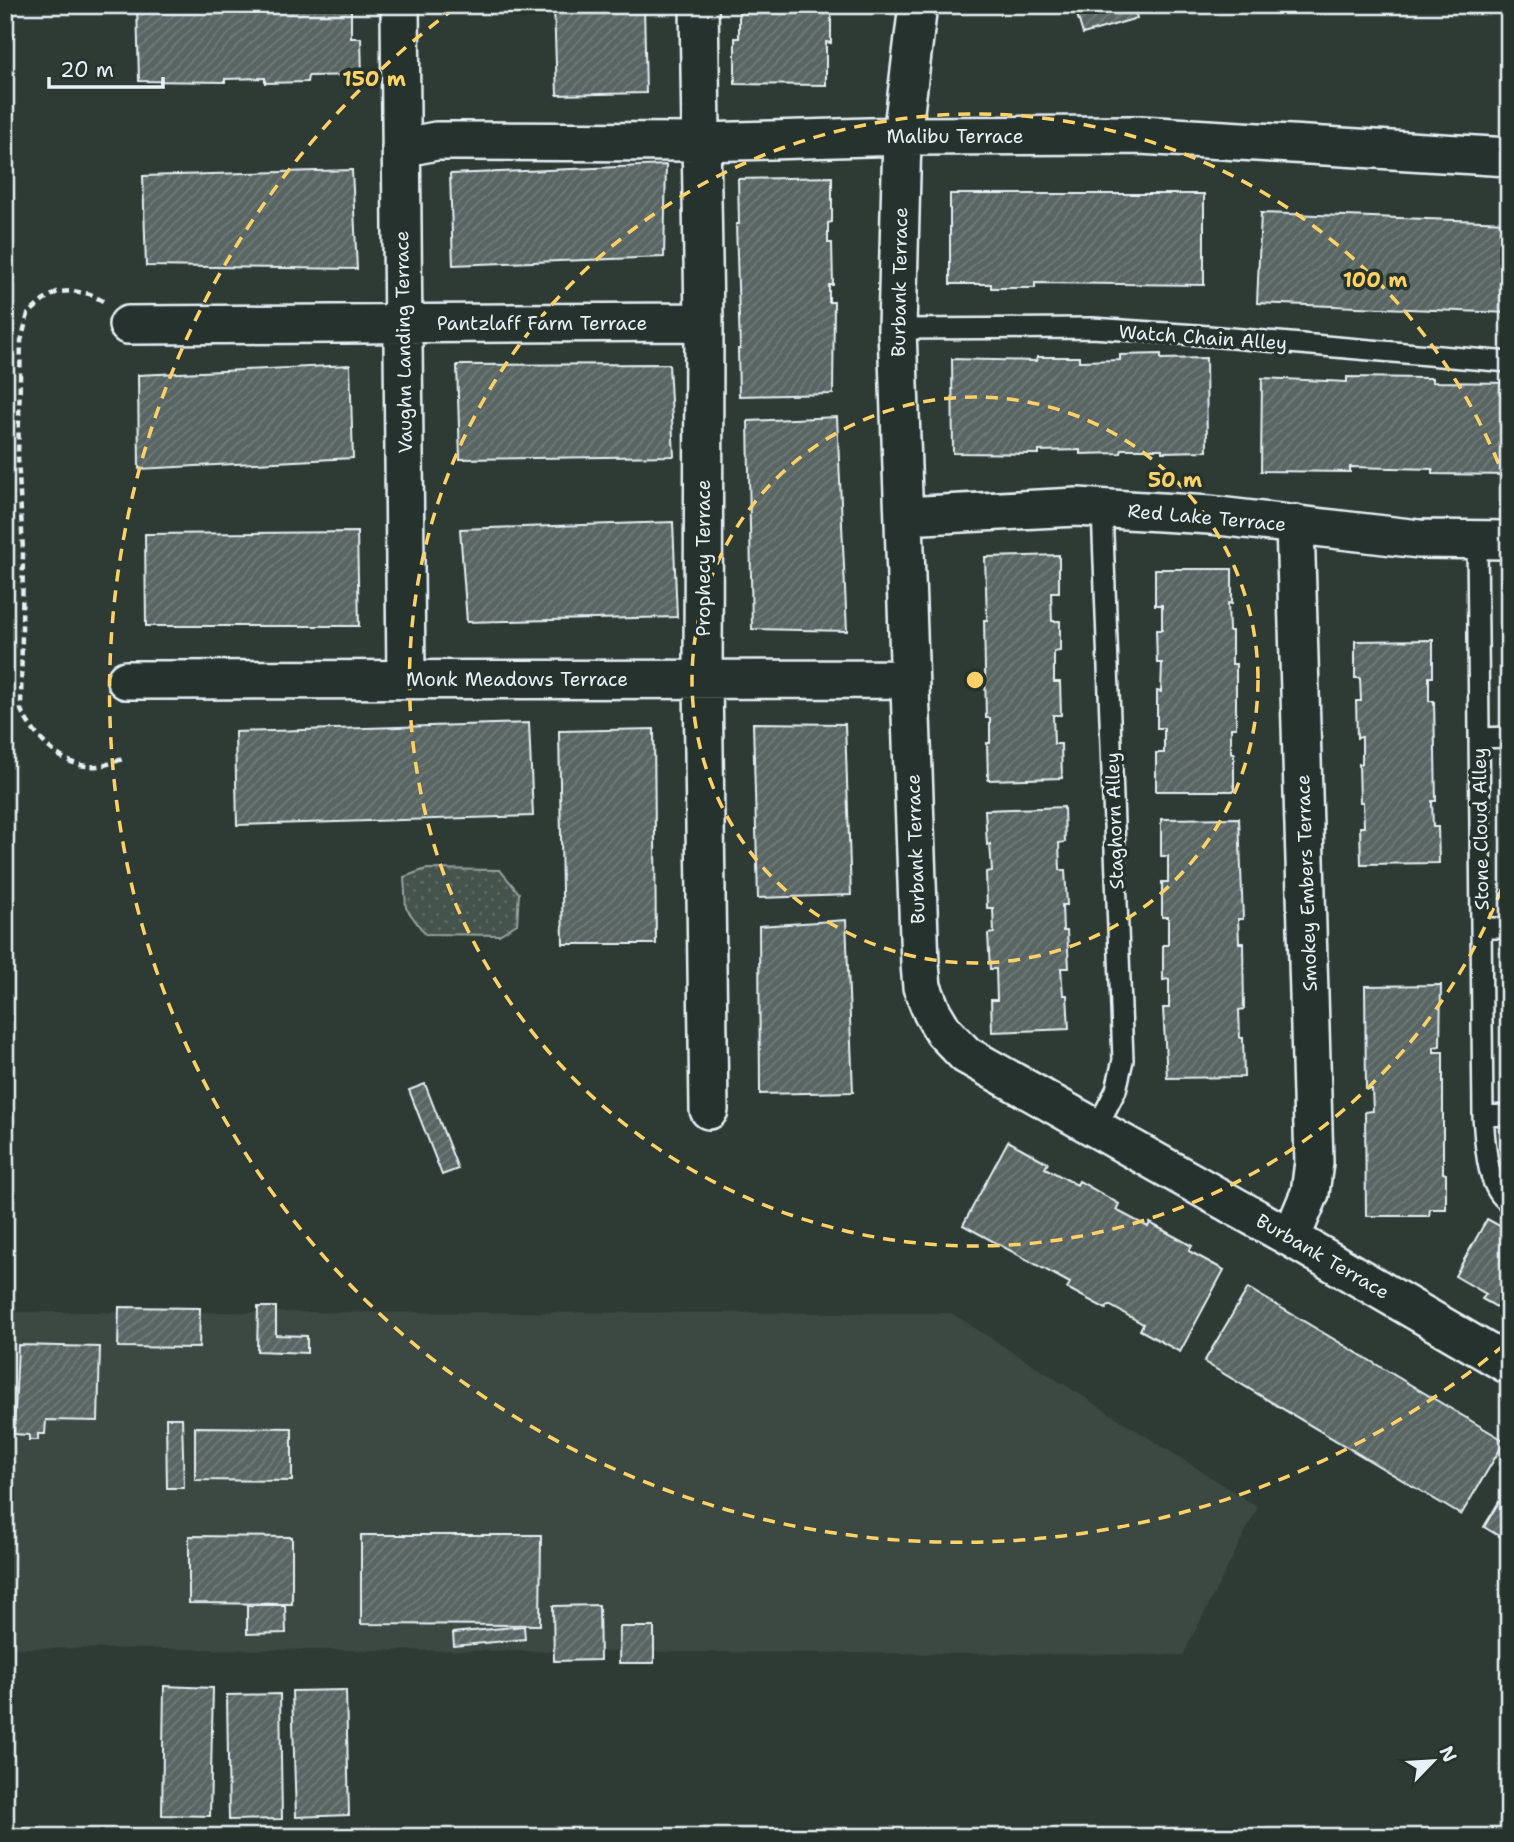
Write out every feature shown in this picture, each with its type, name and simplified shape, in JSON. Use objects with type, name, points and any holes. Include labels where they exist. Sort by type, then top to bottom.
[{"type":"street","name":"Vaughn Landing Terrace","points":[[400,5],[406,678]]},
{"type":"street","name":"Prophecy Terrace","points":[[699,5],[704,322],[703,679],[709,1110]]},
{"type":"street","name":"Burbank Terrace","points":[[918,5],[902,136],[897,329],[920,964],[922,987],[932,1012],[944,1032],[966,1055],[997,1074],[1097,1127],[1509,1365]]},
{"type":"street","name":"Malibu Terrace","points":[[401,148],[436,141],[702,142],[902,136],[1140,135],[1509,157]]},
{"type":"street","name":"Pantzlaff Farm Terrace","points":[[128,325],[704,322]]},
{"type":"street","name":"Red Lake Terrace","points":[[904,516],[1102,509],[1210,514],[1419,539],[1493,541]]},
{"type":"street","name":"Smokey Embers Terrace","points":[[1291,1238],[1310,1193],[1314,1162],[1296,524]]},
{"type":"street","name":"Monk Meadows Terrace","points":[[126,680],[908,679]]},
{"type":"lane","name":"Watch Chain Alley","points":[[897,329],[1092,328],[1509,362]]},
{"type":"lane","name":"Staghorn Alley","points":[[1097,1127],[1116,1090],[1123,1060],[1102,509]]},
{"type":"lane","name":"Stone Cloud Alley","points":[[1493,541],[1479,738],[1483,1116],[1489,1166],[1501,1198],[1509,1202]]},
{"type":"lane","points":[[1479,738],[1509,737]]},
{"type":"lane","points":[[1481,928],[1509,928]]},
{"type":"lane","points":[[1483,1116],[1509,1115]]},
{"type":"path","points":[[125,758],[98,766],[72,764],[47,745],[28,725],[21,710],[23,551],[18,456],[21,341],[28,314],[57,292],[74,290],[90,294],[117,310],[128,325]]},
{"type":"shaded area","points":[[426,869],[500,870],[519,893],[517,924],[499,935],[425,934],[406,908],[404,877]]},
{"type":"shaded area","points":[[5,1312],[951,1313],[1258,1507],[1183,1655],[5,1648]]},
{"type":"building","points":[[137,5],[351,5],[351,38],[361,38],[362,75],[308,76],[307,82],[265,83],[265,78],[225,79],[225,82],[139,81]]},
{"type":"building","points":[[554,5],[644,5],[646,93],[557,95]]},
{"type":"building","points":[[739,5],[831,5],[831,43],[826,42],[826,85],[735,84],[735,38],[739,38]]},
{"type":"building","points":[[1074,5],[1133,5],[1137,18],[1083,34]]},
{"type":"building","points":[[666,165],[664,257],[453,265],[450,174]]},
{"type":"building","points":[[352,170],[357,269],[146,266],[143,176]]},
{"type":"building","points":[[832,177],[832,222],[828,223],[828,243],[832,243],[833,285],[829,285],[829,302],[834,302],[833,394],[739,396],[736,224],[739,224],[738,179]]},
{"type":"building","points":[[950,194],[1204,194],[1204,285],[1035,283],[1035,288],[991,288],[991,284],[950,284]]},
{"type":"building","points":[[1261,213],[1509,222],[1509,313],[1257,303]]},
{"type":"building","points":[[1161,354],[1161,359],[1206,358],[1207,451],[1122,449],[1121,453],[1080,454],[1080,450],[1039,451],[1039,454],[953,453],[952,359],[1036,361],[1037,357],[1079,357],[1079,361],[1120,360],[1120,355]]},
{"type":"building","points":[[669,364],[674,456],[460,459],[457,365]]},
{"type":"building","points":[[350,365],[353,458],[139,469],[138,375]]},
{"type":"building","points":[[1347,377],[1432,378],[1432,382],[1509,383],[1509,475],[1433,474],[1433,469],[1350,467],[1350,472],[1261,471],[1262,378],[1347,382]]},
{"type":"building","points":[[837,417],[847,631],[752,629],[748,421]]},
{"type":"building","points":[[673,522],[677,617],[467,622],[460,529]]},
{"type":"building","points":[[357,532],[359,626],[146,626],[145,534]]},
{"type":"building","points":[[1059,555],[1059,592],[1051,592],[1052,621],[1060,621],[1060,651],[1054,652],[1054,682],[1060,682],[1061,715],[1053,715],[1054,744],[1061,744],[1062,778],[988,780],[987,743],[990,743],[990,718],[986,718],[985,557]]},
{"type":"building","points":[[1155,569],[1232,569],[1232,604],[1228,603],[1229,631],[1232,631],[1232,664],[1236,664],[1236,728],[1231,728],[1234,791],[1156,791],[1156,753],[1164,753],[1164,728],[1157,728],[1157,691],[1161,692],[1162,663],[1157,663],[1156,630],[1162,630],[1162,605],[1155,605]]},
{"type":"building","points":[[1433,640],[1433,677],[1429,677],[1429,701],[1434,701],[1436,801],[1432,801],[1433,827],[1438,827],[1439,863],[1361,864],[1360,827],[1364,827],[1359,764],[1362,764],[1362,737],[1357,738],[1356,701],[1361,701],[1360,678],[1355,678],[1355,641]]},
{"type":"building","points":[[529,723],[533,816],[237,825],[235,732]]},
{"type":"building","points":[[753,723],[845,724],[851,895],[758,898]]},
{"type":"building","points":[[654,729],[656,944],[563,944],[559,731]]},
{"type":"building","points":[[1064,807],[1065,842],[1059,843],[1060,870],[1065,870],[1067,905],[1062,905],[1063,931],[1067,931],[1069,968],[1061,968],[1063,995],[1067,995],[1069,1029],[992,1032],[991,1000],[997,1000],[996,969],[990,969],[988,934],[994,933],[993,908],[987,908],[986,872],[992,871],[985,810]]},
{"type":"building","points":[[1239,818],[1243,919],[1238,919],[1239,943],[1243,943],[1244,1009],[1239,1010],[1244,1077],[1167,1078],[1163,1008],[1169,1008],[1169,979],[1163,980],[1163,945],[1168,945],[1168,917],[1162,917],[1162,882],[1168,882],[1168,856],[1161,856],[1161,819]]},
{"type":"building","points":[[846,920],[853,1092],[760,1094],[759,926]]},
{"type":"building","points":[[1441,985],[1440,1046],[1434,1047],[1434,1052],[1443,1052],[1443,1173],[1446,1174],[1446,1209],[1430,1209],[1429,1216],[1366,1216],[1365,1112],[1373,1111],[1372,1089],[1366,1089],[1365,986]]},
{"type":"building","points":[[425,1084],[458,1169],[442,1175],[409,1090]]},
{"type":"building","points":[[1008,1141],[1048,1163],[1045,1168],[1077,1185],[1079,1181],[1119,1204],[1116,1210],[1148,1227],[1150,1223],[1192,1246],[1189,1251],[1224,1270],[1180,1352],[1140,1330],[1143,1324],[1109,1305],[1106,1309],[1067,1288],[1070,1283],[963,1225]]},
{"type":"building","points":[[1487,1219],[1509,1231],[1509,1320],[1502,1316],[1504,1311],[1482,1299],[1486,1294],[1455,1276]]},
{"type":"building","points":[[1248,1288],[1505,1441],[1461,1515],[1204,1362]]},
{"type":"building","points":[[119,1307],[200,1308],[199,1348],[118,1347]]},
{"type":"building","points":[[258,1307],[276,1307],[276,1335],[307,1336],[307,1353],[257,1351]]},
{"type":"building","points":[[18,1345],[100,1347],[98,1421],[46,1420],[45,1434],[38,1434],[38,1440],[29,1440],[29,1435],[14,1434]]},
{"type":"building","points":[[166,1418],[182,1418],[184,1488],[167,1488]]},
{"type":"building","points":[[195,1427],[292,1428],[292,1481],[195,1480]]},
{"type":"building","points":[[1509,1485],[1509,1542],[1484,1527]]},
{"type":"building","points":[[361,1535],[541,1535],[540,1625],[361,1624]]},
{"type":"building","points":[[189,1536],[292,1537],[292,1604],[189,1603]]},
{"type":"building","points":[[247,1605],[285,1605],[286,1633],[247,1634]]},
{"type":"building","points":[[599,1605],[600,1660],[554,1661],[553,1606]]},
{"type":"building","points":[[524,1626],[525,1639],[454,1646],[453,1633]]},
{"type":"building","points":[[620,1627],[654,1627],[654,1663],[619,1663]]},
{"type":"building","points":[[164,1686],[213,1688],[210,1816],[162,1815]]},
{"type":"building","points":[[346,1690],[349,1815],[296,1817],[292,1691]]},
{"type":"building","points":[[280,1694],[282,1819],[229,1820],[227,1695]]}]
